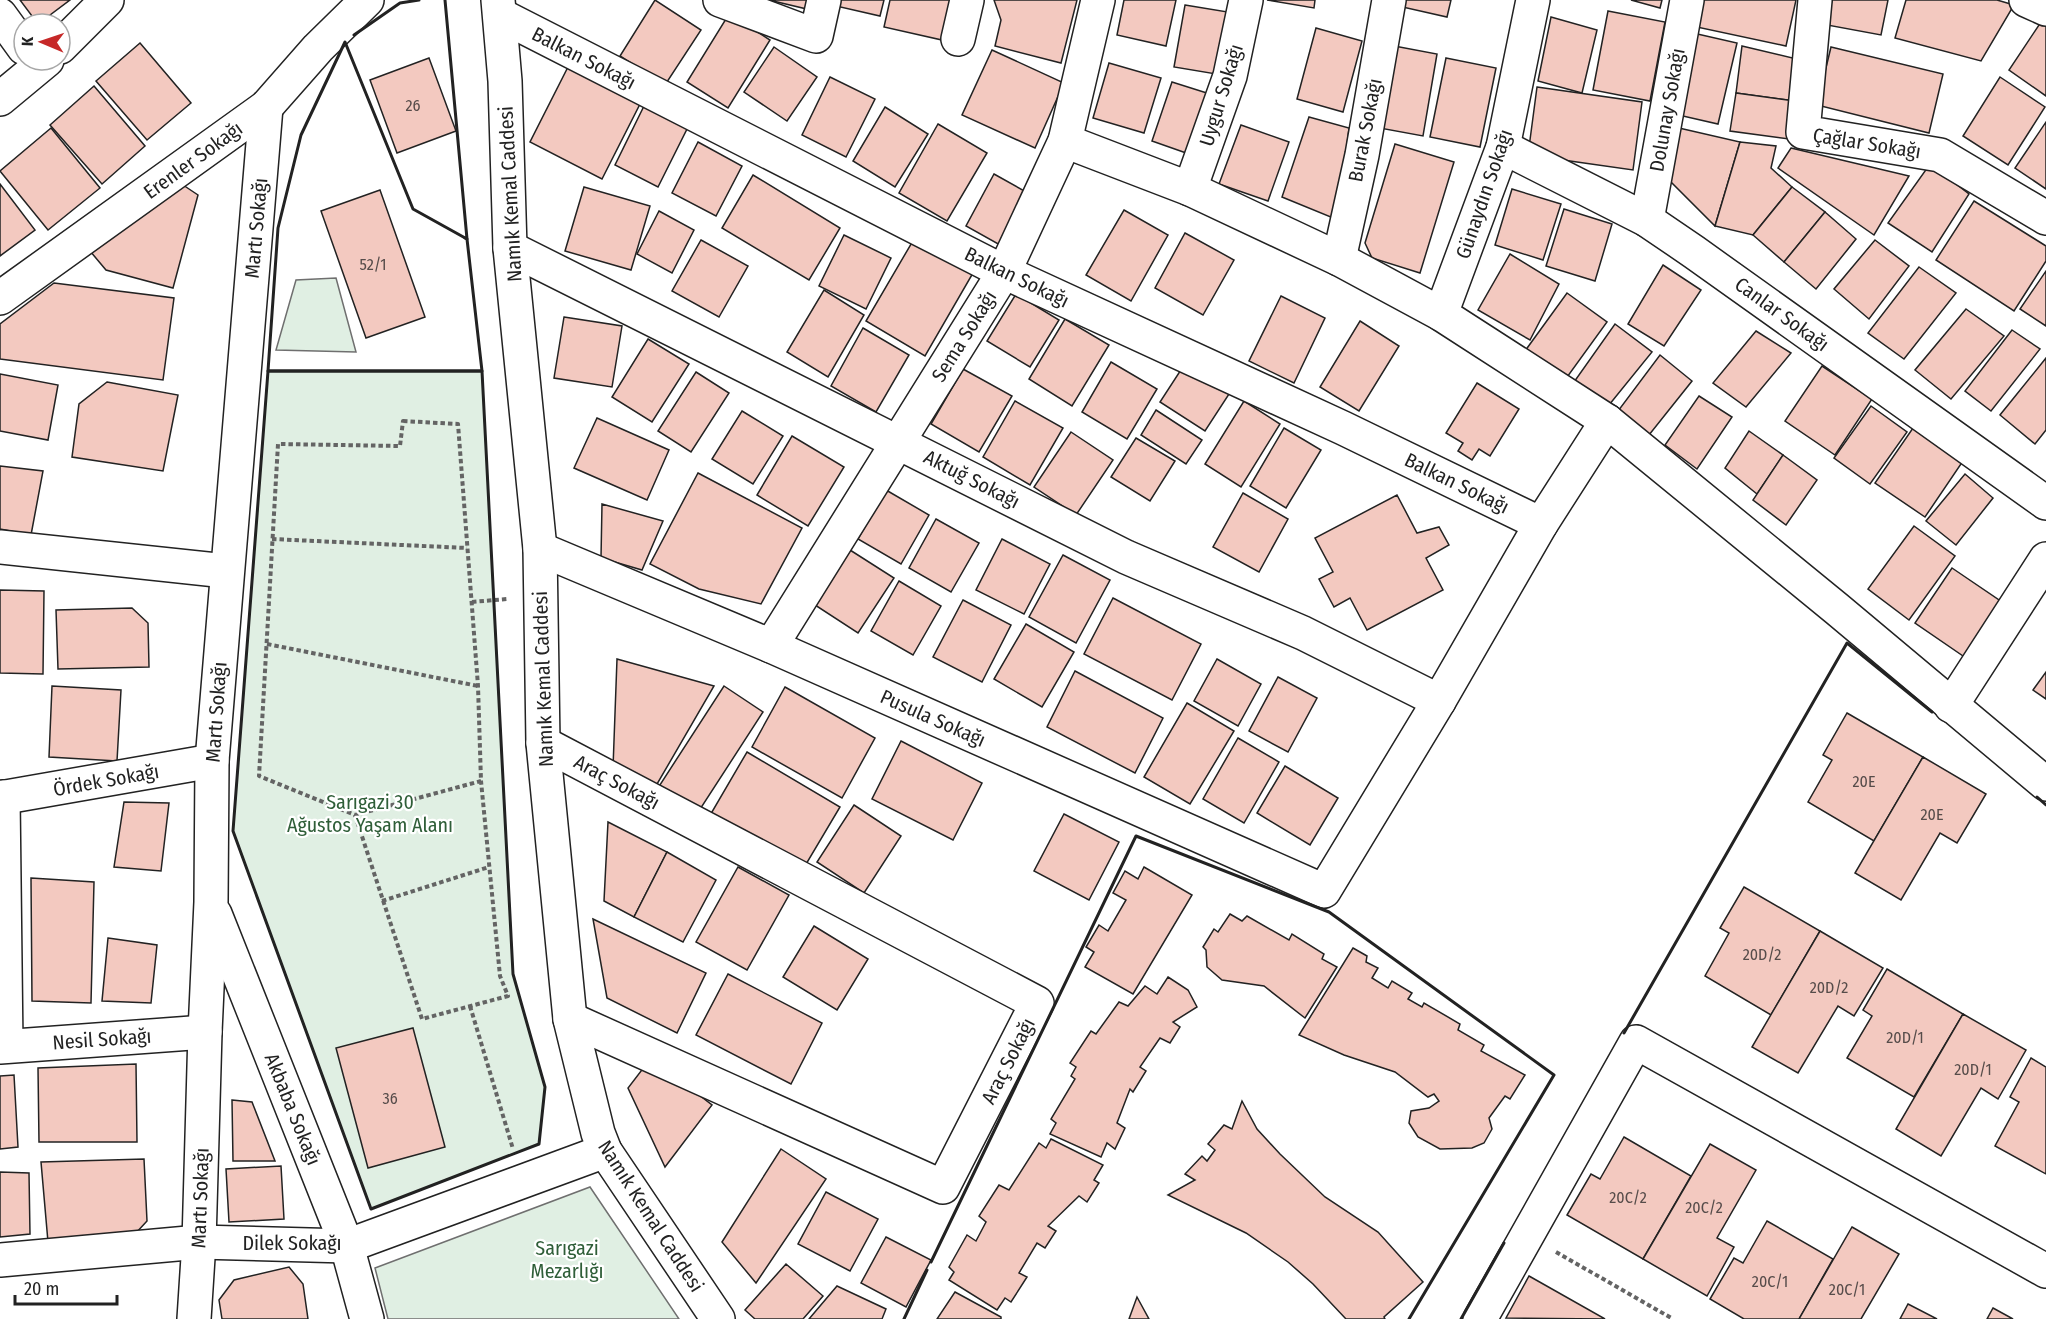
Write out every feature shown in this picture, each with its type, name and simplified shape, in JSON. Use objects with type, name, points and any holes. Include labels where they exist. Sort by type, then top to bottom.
[{"type":"street","points":[[72,30],[107,0]]},
{"type":"street","name":"Erenler Sokağı","points":[[0,298],[266,107],[318,48],[367,0]]},
{"type":"street","points":[[720,0],[816,36],[824,0]]},
{"type":"street","points":[[958,39],[967,0]]},
{"type":"street","name":"Sema Sokağı","points":[[771,646],[1004,272],[1065,141],[1098,0]]},
{"type":"street","name":"Uygur Sokağı","points":[[1190,189],[1230,76],[1246,0]]},
{"type":"street","name":"Burak Sokağı","points":[[1339,260],[1362,155],[1389,0]]},
{"type":"street","name":"Günaydın Sokağı","points":[[1441,314],[1503,147],[1533,0]]},
{"type":"street","name":"Dolunay Sokağı","points":[[1647,220],[1687,0]]},
{"type":"street","name":"Çağlar Sokağı","points":[[1815,0],[1803,132],[1940,155],[2046,218]]},
{"type":"street","points":[[2026,0],[2046,9]]},
{"type":"street","name":"Namık Kemal Caddesi","points":[[499,8],[505,81],[510,248],[540,549],[543,743],[570,1019],[598,1133],[605,1151],[718,1319]]},
{"type":"street","name":"Balkan Sokağı","points":[[499,8],[1004,272],[1343,428],[1541,524]]},
{"type":"street","points":[[0,15],[12,28]]},
{"type":"street","points":[[0,99],[26,72]]},
{"type":"street","name":"Martı Sokağı","points":[[194,1319],[199,1242],[211,902],[212,761],[266,107]]},
{"type":"street","points":[[1065,141],[1190,189],[1339,260],[1441,314],[1607,421],[2046,784]]},
{"type":"street","name":"Canlar Sokağı","points":[[1503,147],[1647,220],[2046,504]]},
{"type":"street","name":"Aktuğ Sokağı","points":[[510,248],[1126,556],[1303,633],[1439,701]]},
{"type":"street","points":[[1439,701],[1541,524],[1607,421]]},
{"type":"street","points":[[0,547],[226,571]]},
{"type":"street","name":"Pusula Sokağı","points":[[540,549],[771,646],[1324,891],[1439,701]]},
{"type":"street","points":[[1951,706],[2046,559]]},
{"type":"street","name":"Araç Sokağı","points":[[543,743],[1037,1003],[943,1187],[570,1019]]},
{"type":"street","name":"Ördek Sokağı","points":[[1,798],[212,761]]},
{"type":"street","points":[[1,798],[3,1046]]},
{"type":"street","name":"Akbaba Sokağı","points":[[211,902],[346,1246],[367,1319]]},
{"type":"street","name":"Nesil Sokağı","points":[[3,1046],[205,1032]]},
{"type":"street","points":[[1480,1319],[1636,1042],[2046,1271]]},
{"type":"street","name":"Dilek Sokağı","points":[[0,1260],[199,1242],[346,1246],[605,1151]]},
{"type":"path","points":[[355,815],[422,1019],[507,996],[500,976],[481,781],[478,686],[458,424],[403,421],[400,446],[278,444],[259,776],[355,815],[481,781]]},
{"type":"path","points":[[272,539],[467,548]]},
{"type":"path","points":[[267,644],[478,686]]},
{"type":"path","points":[[382,901],[489,867]]},
{"type":"path","points":[[470,1006],[523,1181]]},
{"type":"path","points":[[1527,1235],[1673,1319]]},
{"type":"green space","points":[[336,278],[356,352],[276,350],[296,280]]},
{"type":"green space","name":"Sarıgazi 30 Ağustos Yaşam Alanı","points":[[268,371],[482,371],[513,974],[545,1087],[539,1144],[371,1209],[233,831]]},
{"type":"green space","name":"Sarıgazi Mezarlığı","points":[[590,1187],[679,1319],[388,1319],[375,1268]]},
{"type":"building","points":[[20,0],[70,0],[54,12],[29,12]]},
{"type":"building","points":[[655,0],[701,30],[665,85],[620,56]]},
{"type":"building","points":[[769,0],[814,0],[811,10]]},
{"type":"building","points":[[837,0],[884,0],[880,16],[836,6]]},
{"type":"building","points":[[890,0],[952,0],[942,40],[884,27]]},
{"type":"building","points":[[994,0],[1077,0],[1061,63],[995,46],[1001,20]]},
{"type":"building","points":[[1124,0],[1176,0],[1166,46],[1117,35]]},
{"type":"building","points":[[1267,0],[1315,0],[1314,8]]},
{"type":"building","points":[[1399,0],[1451,0],[1447,17],[1398,6]]},
{"type":"building","points":[[1631,0],[1662,0],[1660,8]]},
{"type":"building","points":[[1698,0],[1796,0],[1786,46],[1692,26]]},
{"type":"building","points":[[1832,0],[1888,0],[1881,35],[1827,25]]},
{"type":"building","points":[[1906,0],[1997,0],[2014,5],[1981,61],[1895,38]]},
{"type":"building","points":[[1185,5],[1234,13],[1222,75],[1174,67]]},
{"type":"building","points":[[1608,11],[1665,22],[1650,101],[1593,90]]},
{"type":"building","points":[[729,14],[770,40],[728,108],[687,82]]},
{"type":"building","points":[[1551,17],[1597,30],[1582,93],[1538,81]]},
{"type":"building","points":[[2041,22],[2046,25],[2046,96],[2009,70]]},
{"type":"building","points":[[1316,28],[1362,41],[1343,112],[1297,99]]},
{"type":"building","points":[[1693,33],[1737,43],[1718,124],[1674,114]]},
{"type":"building","points":[[140,43],[191,103],[147,140],[96,81]]},
{"type":"building","points":[[1389,45],[1437,54],[1423,136],[1374,127]]},
{"type":"building","points":[[1742,46],[1801,60],[1795,101],[1736,93]]},
{"type":"building","points":[[774,47],[817,77],[787,121],[744,92]]},
{"type":"building","points":[[1831,47],[1943,74],[1929,133],[1817,105]]},
{"type":"building","points":[[992,50],[1064,83],[1035,148],[962,115]]},
{"type":"building","points":[[429,58],[456,131],[397,153],[370,80]]},
{"type":"building","points":[[1446,58],[1496,68],[1480,147],[1430,137]]},
{"type":"building","points":[[1109,63],[1161,78],[1144,133],[1093,118]]},
{"type":"building","points":[[569,65],[641,102],[602,179],[530,142]]},
{"type":"building","points":[[830,77],[875,99],[846,157],[802,135]]},
{"type":"building","points":[[2000,77],[2045,107],[2008,165],[1963,136]]},
{"type":"building","points":[[1172,82],[1210,94],[1189,154],[1152,141]]},
{"type":"building","points":[[94,86],[145,146],[102,184],[50,125]]},
{"type":"building","points":[[1537,87],[1642,102],[1633,170],[1528,155]]},
{"type":"building","points":[[1736,93],[1795,101],[1789,139],[1730,131]]},
{"type":"building","points":[[645,104],[688,127],[658,187],[615,165]]},
{"type":"building","points":[[885,107],[928,134],[895,187],[853,161]]},
{"type":"building","points":[[1309,117],[1349,128],[1338,220],[1282,197]]},
{"type":"building","points":[[2046,122],[2046,189],[2015,168]]},
{"type":"building","points":[[938,124],[987,153],[947,221],[899,193]]},
{"type":"building","points":[[1241,125],[1289,142],[1268,201],[1219,184]]},
{"type":"building","points":[[51,128],[100,188],[48,230],[0,171]]},
{"type":"building","points":[[1679,128],[1740,142],[1715,226],[1664,175]]},
{"type":"building","points":[[698,142],[742,166],[716,216],[672,193]]},
{"type":"building","points":[[1740,142],[1776,146],[1771,168],[1792,187],[1753,235],[1715,226]]},
{"type":"building","points":[[1395,144],[1454,162],[1420,273],[1372,258],[1365,243]]},
{"type":"building","points":[[1791,148],[1909,176],[1874,235],[1778,168]]},
{"type":"building","points":[[1930,164],[1969,194],[1932,252],[1888,223]]},
{"type":"building","points":[[994,174],[1028,193],[1000,245],[966,226]]},
{"type":"building","points":[[753,175],[840,228],[809,280],[722,228]]},
{"type":"building","points":[[174,179],[198,195],[173,288],[106,270],[90,251]]},
{"type":"building","points":[[0,184],[35,230],[0,256]]},
{"type":"building","points":[[584,187],[650,206],[631,270],[565,251]]},
{"type":"building","points":[[1792,187],[1825,212],[1784,262],[1753,235]]},
{"type":"building","points":[[1512,189],[1561,204],[1543,260],[1495,245]]},
{"type":"building","points":[[380,190],[425,317],[366,338],[321,211]]},
{"type":"building","points":[[1974,201],[2046,246],[2046,261],[2014,311],[1936,260]]},
{"type":"building","points":[[1564,209],[1612,224],[1595,281],[1546,266]]},
{"type":"building","points":[[1124,210],[1168,235],[1131,301],[1086,275]]},
{"type":"building","points":[[659,211],[694,230],[672,273],[637,254]]},
{"type":"building","points":[[1825,212],[1856,239],[1816,289],[1784,262]]},
{"type":"building","points":[[1185,233],[1234,260],[1203,315],[1155,288]]},
{"type":"building","points":[[844,235],[891,258],[866,309],[819,286]]},
{"type":"building","points":[[914,239],[973,273],[925,356],[866,321]]},
{"type":"building","points":[[701,240],[748,266],[719,317],[672,291]]},
{"type":"building","points":[[1875,240],[1909,266],[1869,319],[1834,289]]},
{"type":"building","points":[[1510,254],[1559,284],[1530,340],[1478,310]]},
{"type":"building","points":[[1663,265],[1701,290],[1664,346],[1628,324]]},
{"type":"building","points":[[1919,267],[1956,293],[1904,359],[1868,333]]},
{"type":"building","points":[[2046,271],[2046,326],[2020,309]]},
{"type":"building","points":[[54,283],[174,298],[163,380],[0,359],[0,324]]},
{"type":"building","points":[[824,290],[864,315],[828,377],[787,352]]},
{"type":"building","points":[[1567,293],[1607,322],[1565,380],[1525,351]]},
{"type":"building","points":[[1016,294],[1059,320],[1030,367],[987,341]]},
{"type":"building","points":[[1281,296],[1325,318],[1294,383],[1249,361]]},
{"type":"building","points":[[1966,309],[2004,336],[1951,399],[1915,370]]},
{"type":"building","points":[[564,317],[622,326],[612,387],[554,378]]},
{"type":"building","points":[[1065,319],[1109,345],[1072,406],[1029,379]]},
{"type":"building","points":[[1360,321],[1399,346],[1359,411],[1320,387]]},
{"type":"building","points":[[1615,324],[1652,352],[1609,405],[1574,382]]},
{"type":"building","points":[[863,328],[909,355],[876,412],[831,386]]},
{"type":"building","points":[[2012,330],[2040,349],[1991,411],[1965,391]]},
{"type":"building","points":[[1756,331],[1791,353],[1746,407],[1713,383]]},
{"type":"building","points":[[648,339],[689,364],[652,422],[612,397]]},
{"type":"building","points":[[1660,355],[1692,381],[1649,435],[1618,411]]},
{"type":"building","points":[[2046,358],[2046,430],[2035,444],[2000,415]]},
{"type":"building","points":[[1111,362],[1157,389],[1127,439],[1082,412]]},
{"type":"building","points":[[1186,362],[1231,391],[1205,431],[1160,402]]},
{"type":"building","points":[[1822,366],[1872,399],[1835,455],[1785,421]]},
{"type":"building","points":[[963,369],[1012,396],[979,452],[931,424]]},
{"type":"building","points":[[696,372],[729,393],[691,452],[658,431]]},
{"type":"building","points":[[0,374],[58,385],[48,440],[0,431]]},
{"type":"building","points":[[107,382],[178,395],[163,471],[72,457],[79,404]]},
{"type":"building","points":[[1477,383],[1519,409],[1490,456],[1479,449],[1472,460],[1458,451],[1463,443],[1446,433]]},
{"type":"building","points":[[1699,396],[1732,417],[1697,469],[1665,445]]},
{"type":"building","points":[[1015,401],[1063,428],[1030,485],[983,457]]},
{"type":"building","points":[[1244,401],[1280,424],[1241,487],[1205,464]]},
{"type":"building","points":[[1871,406],[1907,432],[1870,484],[1834,458]]},
{"type":"building","points":[[1156,410],[1202,440],[1186,464],[1141,435]]},
{"type":"building","points":[[742,411],[783,436],[753,484],[712,459]]},
{"type":"building","points":[[597,418],[669,450],[647,500],[574,468]]},
{"type":"building","points":[[1284,428],[1321,450],[1286,508],[1250,486]]},
{"type":"building","points":[[1913,428],[1963,461],[1925,517],[1875,483]]},
{"type":"building","points":[[1749,431],[1783,455],[1757,494],[1725,468]]},
{"type":"building","points":[[1071,432],[1113,460],[1076,515],[1034,487]]},
{"type":"building","points":[[792,436],[844,467],[808,526],[757,495]]},
{"type":"building","points":[[1136,438],[1175,461],[1150,501],[1111,477]]},
{"type":"building","points":[[1783,455],[1817,480],[1786,525],[1753,500]]},
{"type":"building","points":[[0,466],[43,471],[31,535],[0,529]]},
{"type":"building","points":[[698,473],[802,528],[761,604],[699,589],[650,564]]},
{"type":"building","points":[[1965,474],[1993,498],[1956,545],[1926,521]]},
{"type":"building","points":[[886,490],[929,515],[901,564],[858,539]]},
{"type":"building","points":[[1243,493],[1288,519],[1259,572],[1213,547]]},
{"type":"building","points":[[1397,495],[1417,533],[1439,527],[1449,545],[1426,558],[1443,590],[1367,630],[1350,598],[1334,607],[1319,579],[1333,572],[1315,538]]},
{"type":"building","points":[[602,504],[663,521],[642,570],[601,558]]},
{"type":"building","points":[[936,519],[979,543],[951,592],[909,568]]},
{"type":"building","points":[[1914,526],[1955,556],[1909,620],[1868,589]]},
{"type":"building","points":[[1002,539],[1050,564],[1024,614],[976,590]]},
{"type":"building","points":[[850,550],[894,578],[858,633],[815,605]]},
{"type":"building","points":[[1063,555],[1110,580],[1076,643],[1029,617]]},
{"type":"building","points":[[1952,568],[2002,602],[1966,658],[1915,623]]},
{"type":"building","points":[[899,581],[941,606],[913,655],[871,631]]},
{"type":"building","points":[[0,590],[44,591],[43,674],[0,673]]},
{"type":"building","points":[[1113,598],[1201,644],[1172,700],[1084,654]]},
{"type":"building","points":[[963,600],[1011,625],[982,682],[933,657]]},
{"type":"building","points":[[132,608],[148,623],[149,667],[58,669],[56,610]]},
{"type":"building","points":[[1026,624],[1074,652],[1042,707],[994,679]]},
{"type":"building","points":[[617,659],[714,686],[653,791],[613,768]]},
{"type":"building","points":[[1217,659],[1261,684],[1238,726],[1194,701]]},
{"type":"building","points":[[1075,671],[1163,718],[1135,773],[1047,727]]},
{"type":"building","points":[[2046,672],[2046,699],[2033,690]]},
{"type":"building","points":[[1278,677],[1317,698],[1288,752],[1249,731]]},
{"type":"building","points":[[52,686],[121,690],[117,761],[49,757]]},
{"type":"building","points":[[724,686],[763,712],[695,817],[656,791]]},
{"type":"building","points":[[785,687],[875,738],[842,798],[752,747]]},
{"type":"building","points":[[1187,703],[1234,731],[1190,804],[1144,777]]},
{"type":"building","points":[[1847,713],[1923,757],[1874,841],[1808,802],[1832,760],[1823,755]]},
{"type":"building","points":[[1238,738],[1279,762],[1244,823],[1203,799]]},
{"type":"building","points":[[901,741],[982,783],[953,840],[872,799]]},
{"type":"building","points":[[747,752],[840,807],[802,871],[709,817]]},
{"type":"building","points":[[1923,757],[1986,794],[1957,843],[1940,833],[1901,900],[1855,873]]},
{"type":"building","points":[[1285,766],[1338,798],[1310,845],[1257,813]]},
{"type":"building","points":[[124,802],[169,803],[161,871],[114,867]]},
{"type":"building","points":[[854,805],[901,836],[864,893],[817,862]]},
{"type":"building","points":[[1064,814],[1119,842],[1089,900],[1034,871]]},
{"type":"building","points":[[608,822],[667,852],[634,917],[604,901]]},
{"type":"building","points":[[667,852],[716,880],[683,942],[634,917]]},
{"type":"building","points":[[738,867],[789,895],[747,970],[696,942]]},
{"type":"building","points":[[1144,867],[1192,895],[1133,994],[1085,967],[1094,952],[1086,947],[1099,925],[1108,931],[1126,900],[1113,893],[1125,871],[1138,879]]},
{"type":"building","points":[[31,878],[94,882],[91,1003],[32,1001]]},
{"type":"building","points":[[1744,887],[1820,931],[1771,1015],[1705,976],[1729,933],[1720,928]]},
{"type":"building","points":[[1230,914],[1242,921],[1247,916],[1289,940],[1292,934],[1324,954],[1322,959],[1337,967],[1305,1018],[1264,986],[1222,980],[1207,967],[1206,950],[1203,947],[1214,929],[1218,932]]},
{"type":"building","points":[[593,919],[706,973],[677,1033],[607,998]]},
{"type":"building","points":[[814,926],[868,959],[837,1010],[783,977]]},
{"type":"building","points":[[1820,931],[1883,968],[1854,1016],[1838,1006],[1798,1073],[1752,1047]]},
{"type":"building","points":[[108,938],[157,945],[151,1003],[102,1001]]},
{"type":"building","points":[[1353,948],[1367,956],[1366,962],[1378,968],[1372,978],[1388,988],[1392,981],[1412,993],[1408,999],[1422,1007],[1424,1003],[1460,1024],[1458,1030],[1484,1045],[1481,1051],[1525,1075],[1510,1099],[1505,1096],[1489,1118],[1492,1129],[1484,1143],[1472,1148],[1440,1149],[1418,1137],[1409,1123],[1411,1111],[1429,1108],[1439,1101],[1434,1094],[1428,1097],[1395,1072],[1344,1055],[1299,1035]]},
{"type":"building","points":[[1887,969],[1963,1014],[1914,1097],[1847,1058],[1872,1016],[1863,1010]]},
{"type":"building","points":[[728,974],[822,1023],[791,1084],[696,1035]]},
{"type":"building","points":[[1168,977],[1188,990],[1197,1007],[1173,1022],[1180,1027],[1170,1043],[1160,1038],[1140,1067],[1146,1071],[1133,1092],[1130,1089],[1117,1123],[1125,1128],[1115,1149],[1107,1143],[1101,1157],[1050,1134],[1056,1123],[1051,1119],[1075,1079],[1071,1076],[1076,1067],[1070,1063],[1091,1031],[1096,1034],[1119,1002],[1128,1006],[1145,986],[1157,994]]},
{"type":"building","points":[[1963,1014],[2026,1050],[1998,1099],[1981,1088],[1941,1156],[1896,1129]]},
{"type":"building","points":[[413,1028],[445,1147],[368,1168],[336,1048]]},
{"type":"building","points":[[651,1058],[712,1105],[665,1167],[628,1088]]},
{"type":"building","points":[[2031,1058],[2046,1067],[2046,1174],[1995,1146],[2019,1102],[2010,1097]]},
{"type":"building","points":[[136,1064],[137,1142],[39,1142],[38,1068]]},
{"type":"building","points":[[14,1075],[18,1147],[0,1149],[0,1076]]},
{"type":"building","points":[[232,1100],[252,1102],[275,1161],[233,1161]]},
{"type":"building","points":[[1242,1101],[1257,1129],[1280,1154],[1325,1197],[1378,1232],[1423,1282],[1384,1317],[1385,1319],[1346,1319],[1313,1284],[1288,1262],[1246,1233],[1168,1195],[1195,1180],[1185,1174],[1202,1156],[1207,1161],[1215,1150],[1208,1144],[1224,1125],[1232,1129]]},
{"type":"building","points":[[1624,1137],[1691,1176],[1643,1259],[1567,1215],[1591,1174],[1600,1179]]},
{"type":"building","points":[[1051,1139],[1103,1165],[1094,1180],[1099,1183],[1087,1202],[1079,1196],[1048,1226],[1056,1231],[1045,1248],[1037,1243],[1019,1273],[1027,1277],[1011,1302],[1005,1298],[997,1310],[949,1280],[954,1272],[949,1267],[967,1235],[976,1241],[986,1222],[979,1216],[999,1185],[1009,1190],[1039,1143],[1046,1148]]},
{"type":"building","points":[[1710,1144],[1756,1170],[1717,1238],[1734,1247],[1707,1296],[1643,1259]]},
{"type":"building","points":[[781,1149],[826,1179],[756,1283],[722,1242]]},
{"type":"building","points":[[144,1159],[147,1221],[135,1234],[48,1242],[41,1162]]},
{"type":"building","points":[[281,1166],[284,1219],[229,1222],[226,1169]]},
{"type":"building","points":[[0,1172],[29,1173],[30,1234],[0,1237]]},
{"type":"building","points":[[826,1192],[878,1219],[850,1271],[798,1244]]},
{"type":"building","points":[[1767,1221],[1833,1259],[1799,1319],[1744,1319],[1710,1299],[1734,1258],[1743,1263]]},
{"type":"building","points":[[1852,1227],[1899,1254],[1861,1319],[1799,1319]]},
{"type":"building","points":[[886,1237],[931,1260],[906,1307],[861,1283]]},
{"type":"building","points":[[786,1264],[823,1296],[803,1319],[755,1319],[745,1310]]},
{"type":"building","points":[[289,1267],[303,1284],[308,1319],[222,1319],[219,1300],[234,1280]]},
{"type":"building","points":[[1529,1276],[1605,1319],[1506,1318]]},
{"type":"building","points":[[837,1286],[886,1309],[882,1319],[809,1319]]},
{"type":"building","points":[[955,1292],[1001,1317],[1001,1319],[937,1319]]},
{"type":"building","points":[[1137,1297],[1149,1319],[1129,1319]]},
{"type":"building","points":[[1908,1304],[1937,1319],[1900,1319]]},
{"type":"building","points":[[1993,1308],[2013,1319],[1987,1319]]},
{"type":"wall","points":[[354,35],[400,3],[419,0]]},
{"type":"wall","points":[[445,0],[467,239],[465,238]]},
{"type":"wall","points":[[345,42],[413,209],[467,239],[482,371],[268,371],[278,228],[301,135],[345,42]]},
{"type":"wall","points":[[268,371],[482,371],[513,974],[545,1087],[539,1144],[371,1209],[233,831],[268,371]]},
{"type":"wall","points":[[1624,1033],[1847,643],[1932,712]]},
{"type":"wall","points":[[2037,797],[2046,805]]},
{"type":"wall","points":[[931,1262],[1136,836],[1329,912],[1554,1075],[1409,1319]]},
{"type":"wall","points":[[1461,1319],[1504,1243]]},
{"type":"wall","points":[[904,1319],[927,1270]]}]
